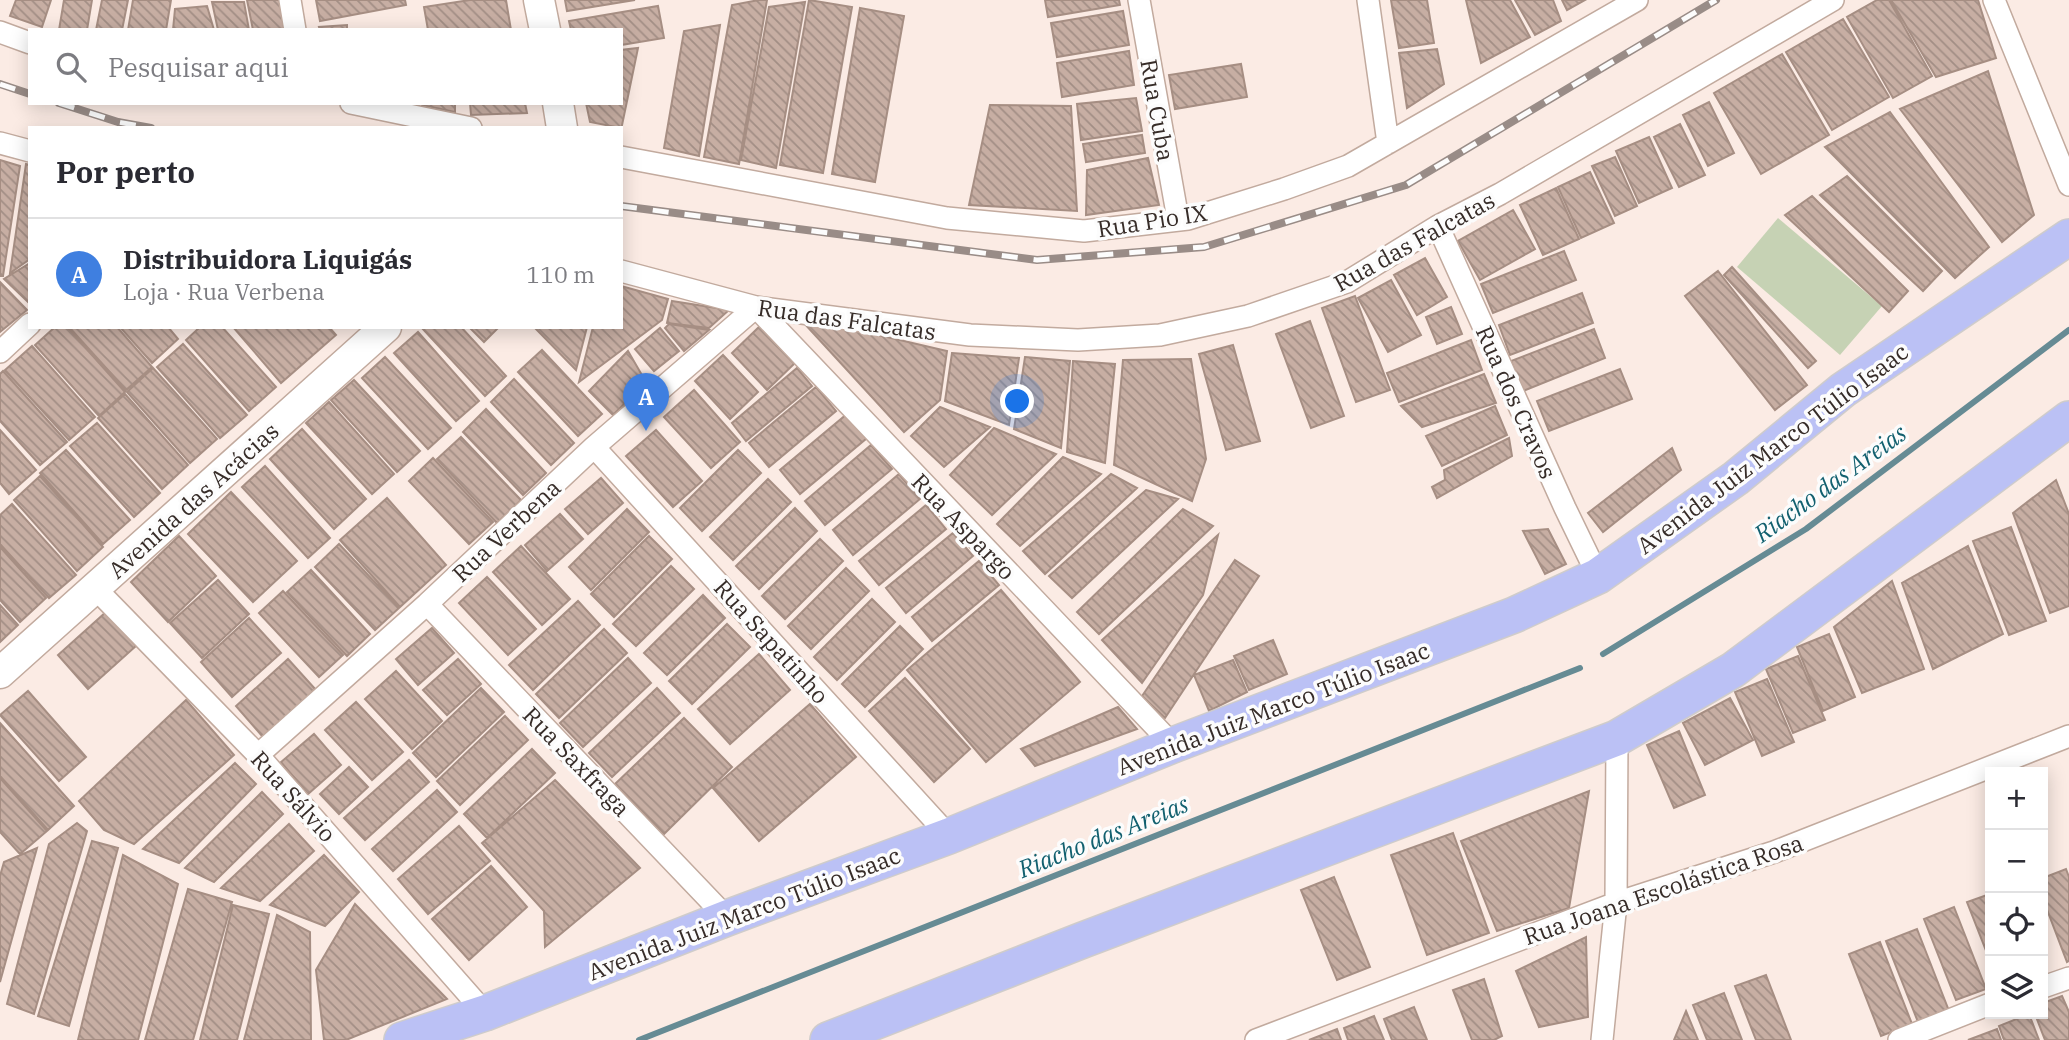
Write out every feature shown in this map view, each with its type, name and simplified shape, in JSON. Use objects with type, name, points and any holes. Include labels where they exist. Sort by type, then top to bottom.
[{"type":"main road","points":[[539,0],[545,28]]},
{"type":"main road","points":[[558,105],[562,126]]},
{"type":"main road","name":"Avenida Juiz Marco Túlio Isaac","points":[[402,1040],[485,1013],[727,918],[949,836],[1173,745],[1514,615],[1598,576],[1736,478],[1843,390],[2069,237]]},
{"type":"main road","name":"Avenida das Acácias","points":[[0,673],[384,329]]},
{"type":"main road","points":[[828,1040],[1083,940],[1617,738],[1733,670],[2069,419]]},
{"type":"street","points":[[290,0],[295,28]]},
{"type":"street","name":"Rua Cuba","points":[[1139,0],[1178,219]]},
{"type":"street","points":[[1368,0],[1388,144]]},
{"type":"street","name":"Rua Pio IX","points":[[623,158],[947,218],[1084,231],[1188,219],[1348,166],[1637,0]]},
{"type":"street","name":"Rua das Falcatas","points":[[623,272],[756,307],[970,335],[1078,340],[1160,335],[1248,316],[1347,282],[1438,226],[1500,194],[1833,0]]},
{"type":"street","points":[[1994,0],[2069,185]]},
{"type":"street","points":[[0,32],[28,42]]},
{"type":"street","points":[[361,105],[461,126]]},
{"type":"street","points":[[0,143],[28,150]]},
{"type":"street","name":"Rua dos Cravos","points":[[1438,226],[1598,576]]},
{"type":"street","name":"Rua Verbena","points":[[258,755],[427,604],[594,447],[756,307]]},
{"type":"street","name":"Rua Aspargo","points":[[756,307],[1173,745]]},
{"type":"street","points":[[0,352],[28,326]]},
{"type":"street","name":"Rua Sapatinho","points":[[594,447],[949,836]]},
{"type":"street","name":"Rua Sálvio","points":[[95,589],[258,755],[485,1013]]},
{"type":"street","name":"Rua Saxfraga","points":[[427,604],[727,918]]},
{"type":"street","name":"Rua Joana Escolástica Rosa","points":[[1256,1040],[1616,903],[1774,852],[2069,736]]},
{"type":"street","points":[[1602,1040],[1616,903],[1617,738]]},
{"type":"street","points":[[2048,985],[2069,978]]},
{"type":"street","points":[[1899,1040],[1985,1006]]},
{"type":"green space","points":[[1778,218],[1882,306],[1840,355],[1737,267]]},
{"type":"building","points":[[16,0],[51,0],[42,27],[10,16]]},
{"type":"building","points":[[64,0],[92,0],[87,28],[59,28]]},
{"type":"building","points":[[102,0],[128,0],[122,28],[96,28]]},
{"type":"building","points":[[133,0],[171,0],[166,28],[128,28]]},
{"type":"building","points":[[247,0],[281,0],[286,28],[253,28]]},
{"type":"building","points":[[316,0],[405,0],[406,5],[320,21]]},
{"type":"building","points":[[470,0],[506,0],[511,28],[428,28],[424,7]]},
{"type":"building","points":[[565,0],[635,0],[567,11]]},
{"type":"building","points":[[767,0],[739,164],[704,157],[732,5]]},
{"type":"building","points":[[809,0],[852,7],[823,173],[780,165]]},
{"type":"building","points":[[1045,0],[1119,0],[1120,5],[1048,17]]},
{"type":"building","points":[[1391,0],[1427,0],[1434,43],[1399,48]]},
{"type":"building","points":[[1466,0],[1510,0],[1530,37],[1481,63]]},
{"type":"building","points":[[1515,0],[1553,0],[1561,21],[1535,35]]},
{"type":"building","points":[[1562,0],[1585,0],[1567,10]]},
{"type":"building","points":[[1877,0],[1889,0],[1932,76],[1893,98],[1847,17]]},
{"type":"building","points":[[1891,0],[1978,0],[1996,58],[1936,77]]},
{"type":"building","points":[[212,2],[244,2],[249,28],[218,28]]},
{"type":"building","points":[[805,2],[776,168],[741,160],[769,7]]},
{"type":"building","points":[[207,6],[213,28],[173,28],[175,9]]},
{"type":"building","points":[[658,6],[664,38],[623,45],[623,28],[571,28],[569,21]]},
{"type":"building","points":[[860,8],[904,16],[875,182],[832,174]]},
{"type":"building","points":[[1123,11],[1129,45],[1057,57],[1051,23]]},
{"type":"building","points":[[1843,19],[1889,97],[1832,130],[1786,52]]},
{"type":"building","points":[[347,25],[347,28],[319,27]]},
{"type":"building","points":[[720,25],[699,156],[664,148],[684,31]]},
{"type":"building","points":[[638,48],[622,126],[590,122],[586,105],[623,105],[623,50]]},
{"type":"building","points":[[1437,49],[1444,84],[1407,108],[1399,53]]},
{"type":"building","points":[[1129,51],[1134,85],[1062,97],[1057,63]]},
{"type":"building","points":[[1782,54],[1829,135],[1761,174],[1714,93]]},
{"type":"building","points":[[1241,64],[1247,97],[1175,109],[1169,75]]},
{"type":"building","points":[[1988,71],[2034,215],[2002,242],[1900,109]]},
{"type":"building","points":[[1136,98],[1142,131],[1081,140],[1077,104]]},
{"type":"building","points":[[1709,102],[1734,153],[1708,166],[1683,115]]},
{"type":"building","points":[[422,105],[455,105],[455,112]]},
{"type":"building","points":[[470,105],[525,105],[527,113],[471,115]]},
{"type":"building","points":[[990,105],[1071,106],[1077,211],[969,205]]},
{"type":"building","points":[[1890,112],[1989,247],[1955,278],[1825,147]]},
{"type":"building","points":[[1680,124],[1705,175],[1679,187],[1654,137]]},
{"type":"building","points":[[1142,135],[1145,153],[1086,162],[1083,144]]},
{"type":"building","points":[[1649,137],[1672,188],[1639,203],[1616,151]]},
{"type":"building","points":[[1615,157],[1637,206],[1615,216],[1592,166]]},
{"type":"building","points":[[1148,158],[1159,205],[1086,215],[1087,170]]},
{"type":"building","points":[[0,160],[20,166],[3,276],[0,276]]},
{"type":"building","points":[[26,164],[28,260],[10,273]]},
{"type":"building","points":[[1590,172],[1614,223],[1581,238],[1558,187]]},
{"type":"building","points":[[1847,176],[1942,271],[1923,291],[1820,195]]},
{"type":"building","points":[[1556,188],[1579,239],[1543,255],[1520,205]]},
{"type":"building","points":[[1812,196],[1908,291],[1889,312],[1785,215]]},
{"type":"building","points":[[1513,210],[1535,249],[1480,280],[1458,241]]},
{"type":"building","points":[[1564,251],[1576,280],[1493,313],[1481,284]]},
{"type":"building","points":[[1425,258],[1447,297],[1417,315],[1394,275]]},
{"type":"building","points":[[28,264],[28,302],[4,279]]},
{"type":"building","points":[[1732,267],[1816,361],[1808,368],[1724,275]]},
{"type":"building","points":[[1718,271],[1807,385],[1775,410],[1685,296]]},
{"type":"building","points":[[1391,280],[1421,335],[1388,352],[1358,298]]},
{"type":"building","points":[[0,282],[27,310],[0,332]]},
{"type":"building","points":[[623,287],[668,299],[662,320],[579,382],[592,329],[623,329]]},
{"type":"building","points":[[1582,293],[1593,323],[1510,355],[1499,325]]},
{"type":"building","points":[[1355,296],[1390,390],[1356,402],[1322,308]]},
{"type":"building","points":[[672,301],[729,310],[709,328],[667,323]]},
{"type":"building","points":[[1451,307],[1462,334],[1437,344],[1426,317]]},
{"type":"building","points":[[805,318],[947,351],[940,400],[904,432],[803,322]]},
{"type":"building","points":[[1310,321],[1344,416],[1311,428],[1276,334]]},
{"type":"building","points":[[669,324],[709,330],[684,351],[665,328]]},
{"type":"building","points":[[760,326],[795,363],[767,390],[732,353]]},
{"type":"building","points":[[660,328],[679,351],[654,371],[635,349]]},
{"type":"building","points":[[53,329],[69,329],[125,392],[99,416],[35,345]]},
{"type":"building","points":[[71,329],[119,329],[152,367],[126,390]]},
{"type":"building","points":[[122,329],[170,329],[178,339],[152,363]]},
{"type":"building","points":[[198,329],[224,329],[276,387],[249,411],[186,340]]},
{"type":"building","points":[[235,329],[331,329],[336,335],[281,383]]},
{"type":"building","points":[[423,329],[463,329],[506,376],[485,396]]},
{"type":"building","points":[[471,329],[497,329],[484,342]]},
{"type":"building","points":[[536,329],[586,329],[576,370]]},
{"type":"building","points":[[1594,329],[1605,358],[1523,391],[1511,361]]},
{"type":"building","points":[[418,332],[479,401],[456,421],[394,353]]},
{"type":"building","points":[[1471,340],[1482,370],[1399,402],[1387,373]]},
{"type":"building","points":[[183,344],[247,415],[220,438],[157,367]]},
{"type":"building","points":[[1233,345],[1260,441],[1226,450],[1199,354]]},
{"type":"building","points":[[32,346],[95,417],[69,440],[5,370]]},
{"type":"building","points":[[542,350],[602,414],[578,436],[518,372]]},
{"type":"building","points":[[628,351],[646,382],[613,415],[589,391]]},
{"type":"building","points":[[952,353],[1019,358],[1009,425],[945,401]]},
{"type":"building","points":[[723,355],[758,392],[730,419],[695,381]]},
{"type":"building","points":[[385,357],[451,428],[428,449],[362,378]]},
{"type":"building","points":[[1025,357],[1070,361],[1061,448],[1014,429]]},
{"type":"building","points":[[1191,359],[1206,459],[1192,501],[1114,465],[1123,360]]},
{"type":"building","points":[[1073,361],[1115,364],[1105,463],[1067,452]]},
{"type":"building","points":[[153,368],[217,439],[190,463],[127,392]]},
{"type":"building","points":[[797,368],[812,386],[746,441],[732,423]]},
{"type":"building","points":[[1620,369],[1632,399],[1549,431],[1537,401]]},
{"type":"building","points":[[3,371],[67,442],[40,465],[0,421],[0,374]]},
{"type":"building","points":[[1484,374],[1496,403],[1422,427],[1401,406]]},
{"type":"building","points":[[514,379],[574,443],[551,465],[491,402]]},
{"type":"building","points":[[354,380],[420,451],[397,472],[331,400]]},
{"type":"building","points":[[816,387],[836,411],[769,467],[749,443]]},
{"type":"building","points":[[694,390],[740,442],[711,468],[664,417]]},
{"type":"building","points":[[125,394],[188,465],[162,489],[98,418]]},
{"type":"building","points":[[329,402],[394,474],[372,494],[306,423]]},
{"type":"building","points":[[1495,406],[1507,435],[1442,466],[1426,436]]},
{"type":"building","points":[[940,407],[990,427],[944,467],[911,436]]},
{"type":"building","points":[[486,409],[546,473],[523,495],[463,432]]},
{"type":"building","points":[[847,414],[867,438],[800,494],[780,470]]},
{"type":"building","points":[[97,423],[160,493],[134,517],[70,446]]},
{"type":"building","points":[[994,428],[1056,454],[992,515],[950,475]]},
{"type":"building","points":[[302,429],[366,499],[334,529],[270,459]]},
{"type":"building","points":[[0,430],[36,470],[9,494],[0,483]]},
{"type":"building","points":[[656,430],[702,481],[673,507],[626,456]]},
{"type":"building","points":[[461,437],[521,500],[497,523],[437,459]]},
{"type":"building","points":[[1509,438],[1512,456],[1437,498],[1432,487],[1445,480],[1444,470]]},
{"type":"building","points":[[871,445],[892,469],[825,525],[805,501]]},
{"type":"building","points":[[1672,448],[1681,470],[1603,532],[1588,513]]},
{"type":"building","points":[[66,450],[130,520],[103,544],[40,473]]},
{"type":"building","points":[[738,450],[761,473],[702,531],[680,508]]},
{"type":"building","points":[[1063,457],[1101,474],[1020,546],[997,524]]},
{"type":"building","points":[[433,458],[493,522],[469,544],[409,481]]},
{"type":"building","points":[[265,466],[330,538],[308,558],[242,487]]},
{"type":"building","points":[[899,474],[920,499],[853,555],[833,530]]},
{"type":"building","points":[[1111,474],[1137,488],[1045,574],[1023,551]]},
{"type":"building","points":[[40,476],[103,547],[77,571],[14,500]]},
{"type":"building","points":[[601,478],[623,503],[588,534],[565,509]]},
{"type":"building","points":[[768,479],[791,502],[733,560],[710,537]]},
{"type":"building","points":[[2056,480],[2069,514],[2069,606],[2050,613],[2013,513]]},
{"type":"building","points":[[1146,490],[1178,499],[1072,598],[1049,576]]},
{"type":"building","points":[[231,492],[297,561],[253,602],[188,534]]},
{"type":"building","points":[[387,498],[446,565],[400,607],[340,540]]},
{"type":"building","points":[[12,504],[76,575],[49,598],[0,544],[0,515]]},
{"type":"building","points":[[926,505],[946,529],[879,585],[859,561]]},
{"type":"building","points":[[795,508],[817,531],[759,589],[736,566]]},
{"type":"building","points":[[627,509],[649,532],[591,590],[569,567]]},
{"type":"building","points":[[1183,509],[1213,526],[1099,634],[1077,612]]},
{"type":"building","points":[[560,514],[583,539],[547,571],[525,545]]},
{"type":"building","points":[[2011,527],[2046,621],[2009,635],[1973,541]]},
{"type":"building","points":[[1548,529],[1566,564],[1545,574],[1523,531]]},
{"type":"building","points":[[953,533],[973,556],[906,613],[886,588]]},
{"type":"building","points":[[1218,535],[1203,595],[1142,683],[1102,640]]},
{"type":"building","points":[[179,536],[216,576],[168,622],[131,582]]},
{"type":"building","points":[[649,536],[672,559],[614,617],[591,594]]},
{"type":"building","points":[[820,539],[843,561],[785,619],[762,596]]},
{"type":"building","points":[[339,544],[399,608],[375,630],[315,567]]},
{"type":"building","points":[[521,546],[570,599],[542,625],[493,572]]},
{"type":"building","points":[[1968,546],[2003,634],[1933,669],[1902,583]]},
{"type":"building","points":[[0,547],[46,598],[20,622],[0,600]]},
{"type":"building","points":[[1235,560],[1259,576],[1165,718],[1142,696]]},
{"type":"building","points":[[979,561],[999,585],[932,641],[912,617]]},
{"type":"building","points":[[671,566],[694,589],[636,646],[613,624]]},
{"type":"building","points":[[846,568],[869,591],[811,649],[788,626]]},
{"type":"building","points":[[311,570],[370,634],[347,656],[287,592]]},
{"type":"building","points":[[487,577],[536,629],[508,655],[459,603]]},
{"type":"building","points":[[218,580],[249,614],[202,658],[170,623]]},
{"type":"building","points":[[1892,581],[1924,669],[1862,693],[1834,627]]},
{"type":"building","points":[[1001,590],[1080,682],[986,762],[907,670]]},
{"type":"building","points":[[283,591],[343,655],[319,677],[259,613]]},
{"type":"building","points":[[703,595],[725,618],[667,675],[644,653]]},
{"type":"building","points":[[872,599],[895,622],[837,680],[814,657]]},
{"type":"building","points":[[578,601],[600,625],[533,690],[509,665]]},
{"type":"building","points":[[0,605],[18,625],[0,642]]},
{"type":"building","points":[[106,612],[136,646],[88,689],[58,655]]},
{"type":"building","points":[[249,618],[281,653],[232,697],[201,662]]},
{"type":"building","points":[[727,624],[750,647],[692,704],[669,681]]},
{"type":"building","points":[[900,626],[923,649],[865,707],[842,684]]},
{"type":"building","points":[[432,628],[454,653],[418,685],[396,659]]},
{"type":"building","points":[[604,629],[627,653],[559,718],[536,694]]},
{"type":"building","points":[[1829,634],[1855,697],[1823,711],[1797,647]]},
{"type":"building","points":[[1273,640],[1287,674],[1249,690],[1234,656]]},
{"type":"building","points":[[759,654],[790,690],[730,744],[698,709]]},
{"type":"building","points":[[1798,656],[1825,720],[1793,733],[1766,669]]},
{"type":"building","points":[[628,658],[651,683],[583,747],[560,723]]},
{"type":"building","points":[[288,659],[316,690],[263,737],[236,706]]},
{"type":"building","points":[[458,659],[481,684],[447,715],[423,690]]},
{"type":"building","points":[[1233,660],[1247,692],[1209,711],[1194,675]]},
{"type":"building","points":[[396,671],[442,721],[412,749],[365,699]]},
{"type":"building","points":[[905,678],[970,749],[934,782],[869,711]]},
{"type":"building","points":[[1767,679],[1794,742],[1762,756],[1735,692]]},
{"type":"building","points":[[481,688],[504,712],[436,777],[413,753]]},
{"type":"building","points":[[657,688],[680,713],[612,777],[589,753]]},
{"type":"building","points":[[28,691],[86,757],[59,781],[0,715]]},
{"type":"building","points":[[1730,698],[1753,740],[1705,765],[1683,723]]},
{"type":"building","points":[[186,700],[234,755],[134,844],[104,830],[79,801]]},
{"type":"building","points":[[356,702],[403,752],[372,780],[325,730]]},
{"type":"building","points":[[810,704],[856,757],[759,841],[713,788]]},
{"type":"building","points":[[1118,707],[1137,729],[1035,766],[1021,749]]},
{"type":"building","points":[[505,716],[528,740],[460,805],[437,781]]},
{"type":"building","points":[[684,718],[732,767],[664,834],[615,784]]},
{"type":"building","points":[[0,723],[74,806],[48,830],[0,776]]},
{"type":"building","points":[[1679,731],[1705,795],[1674,808],[1647,745]]},
{"type":"building","points":[[314,734],[341,765],[308,794],[281,762]]},
{"type":"building","points":[[532,749],[555,773],[487,838],[464,814]]},
{"type":"building","points":[[409,760],[429,782],[365,840],[344,818]]},
{"type":"building","points":[[235,763],[256,784],[179,863],[143,849]]},
{"type":"building","points":[[349,767],[368,787],[339,814],[320,794]]},
{"type":"building","points":[[0,778],[47,831],[20,854],[0,832]]},
{"type":"building","points":[[555,780],[640,868],[545,947],[544,911],[482,843]]},
{"type":"building","points":[[437,790],[457,812],[393,871],[372,849]]},
{"type":"building","points":[[1589,791],[1569,908],[1497,931],[1461,841]]},
{"type":"building","points":[[262,792],[283,814],[214,882],[185,868]]},
{"type":"building","points":[[77,823],[87,831],[34,1014],[7,1004],[49,844]]},
{"type":"building","points":[[289,824],[314,851],[260,901],[221,888]]},
{"type":"building","points":[[459,826],[490,861],[428,914],[398,879]]},
{"type":"building","points":[[1453,833],[1489,933],[1427,955],[1391,855]]},
{"type":"building","points":[[92,841],[118,848],[69,1026],[38,1016]]},
{"type":"building","points":[[37,848],[0,982],[0,876],[4,862]]},
{"type":"building","points":[[123,855],[178,884],[138,1040],[78,1040]]},
{"type":"building","points":[[324,855],[359,892],[325,926],[270,905]]},
{"type":"building","points":[[491,866],[527,907],[469,960],[432,919]]},
{"type":"building","points":[[2066,869],[2069,877],[2067,962],[2048,912],[2048,876]]},
{"type":"building","points":[[1334,877],[1370,967],[1337,980],[1301,890]]},
{"type":"building","points":[[188,889],[232,902],[193,1040],[145,1040]]},
{"type":"building","points":[[1985,896],[1985,948],[1967,902]]},
{"type":"building","points":[[355,904],[447,999],[346,1040],[324,1040],[316,970]]},
{"type":"building","points":[[233,905],[269,914],[237,1040],[200,1040]]},
{"type":"building","points":[[1954,907],[1985,989],[1956,1000],[1924,919]]},
{"type":"building","points":[[277,915],[310,932],[311,1040],[244,1040]]},
{"type":"building","points":[[1917,929],[1949,1011],[1918,1022],[1886,941]]},
{"type":"building","points":[[1586,937],[1588,1017],[1539,1027],[1516,971]]},
{"type":"building","points":[[1880,942],[1912,1024],[1881,1036],[1849,954]]},
{"type":"building","points":[[1766,975],[1791,1040],[1756,1040],[1735,986]]},
{"type":"building","points":[[1484,979],[1502,1036],[1494,1040],[1472,1040],[1453,990]]},
{"type":"building","points":[[1724,993],[1742,1040],[1707,1040],[1693,1005]]},
{"type":"building","points":[[2062,996],[2069,1012],[2069,1040],[2045,1040],[2037,1019],[2048,1019],[2048,1001]]},
{"type":"building","points":[[1414,1007],[1427,1040],[1392,1040],[1384,1019]]},
{"type":"building","points":[[1686,1011],[1698,1040],[1674,1040]]},
{"type":"building","points":[[1374,1016],[1384,1040],[1348,1040],[1344,1028]]},
{"type":"building","points":[[2016,1019],[2031,1019],[2039,1040],[2004,1040],[1999,1026]]},
{"type":"building","points":[[1337,1029],[1341,1040],[1309,1040]]},
{"type":"building","points":[[1997,1029],[2001,1040],[1968,1040]]},
{"type":"waterway","name":"Riacho das Areias","points":[[1603,654],[1806,529],[2069,330]]},
{"type":"waterway","name":"Riacho das Areias","points":[[639,1040],[1580,668]]},
{"type":"railway","points":[[623,206],[1037,260],[1204,247],[1406,185],[1716,0]]},
{"type":"railway","points":[[0,84],[28,93]]},
{"type":"railway","points":[[65,105],[140,126]]},
{"type":"place","name":"Distribuidora Liquigás","points":[[646,431]]}]
